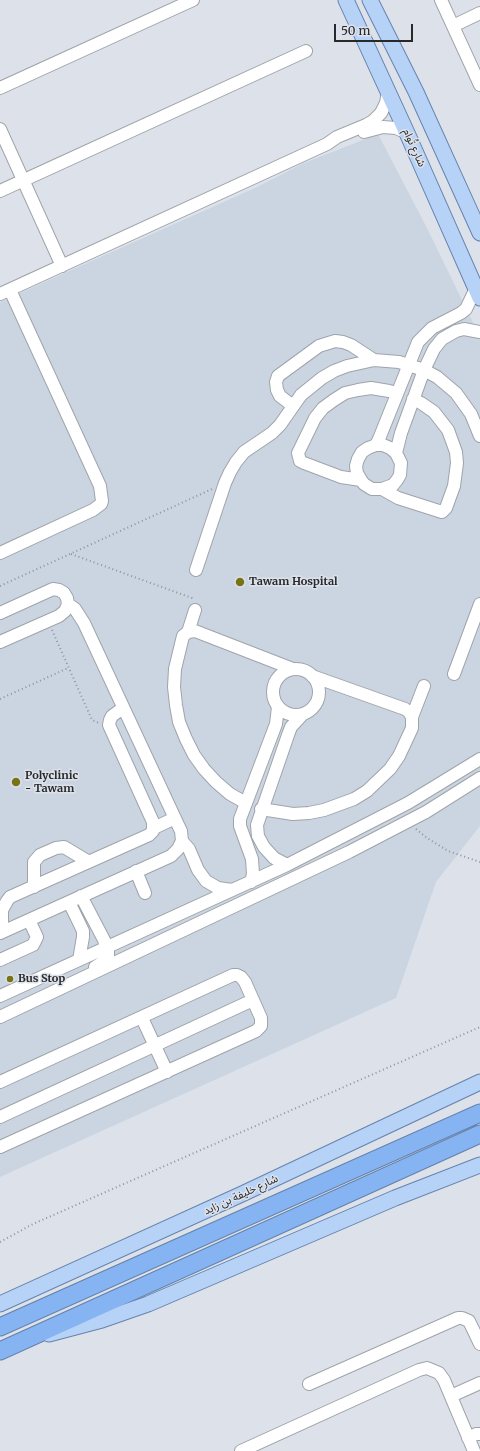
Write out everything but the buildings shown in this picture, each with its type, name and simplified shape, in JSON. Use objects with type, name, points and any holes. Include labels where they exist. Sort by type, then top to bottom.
[{"type":"highway","name":"شارع خليفة بن زايد","points":[[0,1327],[480,1113]]},
{"type":"highway","points":[[0,1351],[480,1134]]},
{"type":"main road","name":"شارع تُوام","points":[[346,0],[478,293]]},
{"type":"main road","points":[[370,0],[416,92],[480,233]]},
{"type":"main road","name":"شارع خليفة بن زايد","points":[[3,1302],[242,1194],[480,1082]]},
{"type":"main road","points":[[31,1337],[90,1324],[148,1304],[395,1198],[480,1165]]},
{"type":"street","points":[[0,88],[193,0]]},
{"type":"street","points":[[441,0],[480,85]]},
{"type":"street","points":[[453,26],[480,13]]},
{"type":"street","points":[[0,190],[306,52]]},
{"type":"street","points":[[0,553],[93,510],[101,504],[102,501],[100,486],[5,292],[327,144],[337,137],[373,121],[384,108],[388,92]]},
{"type":"street","points":[[327,144],[335,143],[377,127],[389,127],[407,133]]},
{"type":"street","points":[[0,129],[62,266]]},
{"type":"street","points":[[376,445],[408,364],[422,337],[432,328],[461,313],[466,309],[478,293]]},
{"type":"street","points":[[396,453],[401,433],[413,399],[434,349],[442,339],[456,331],[464,329],[480,332]]},
{"type":"street","points":[[293,406],[280,396],[277,390],[276,382],[278,376],[319,346],[334,340],[343,342],[351,345],[374,360]]},
{"type":"street","points":[[196,570],[225,483],[236,462],[244,452],[272,433],[280,425],[302,395],[322,378],[347,366],[374,360],[399,362],[424,370],[437,377],[456,394],[471,414],[480,436]]},
{"type":"street","points":[[361,480],[341,476],[304,463],[300,461],[298,453],[315,418],[323,408],[334,400],[345,394],[371,388],[388,390],[397,393]]},
{"type":"street","points":[[382,489],[393,484],[400,475],[401,464],[396,453],[390,448],[383,445],[376,445],[362,452],[358,459],[356,466],[357,473],[364,484],[372,488],[382,489],[398,498],[442,512],[446,508],[454,486],[457,463],[456,452],[448,430],[434,412],[413,399]]},
{"type":"street","points":[[0,613],[53,589],[64,593],[67,598],[68,604],[65,611],[59,616],[0,642]]},
{"type":"street","points":[[68,604],[75,609],[84,623],[176,818],[181,831],[182,841],[178,849],[171,856],[1,933],[2,910],[7,901],[15,895],[149,835],[154,828],[176,818]]},
{"type":"street","points":[[454,674],[480,604]]},
{"type":"street","points":[[188,632],[195,610]]},
{"type":"street","points":[[246,803],[230,794],[216,782],[194,755],[186,739],[176,705],[174,687],[175,670],[183,636],[188,632],[195,631],[293,669]]},
{"type":"street","points":[[303,714],[289,714],[278,706],[274,699],[272,691],[274,683],[278,676],[285,671],[300,669],[312,676],[405,709],[412,717]]},
{"type":"street","points":[[287,865],[280,862],[268,853],[258,836],[257,825],[261,809],[291,727],[303,714],[310,710],[318,697],[319,690],[312,676]]},
{"type":"street","points":[[261,809],[293,814],[309,813],[324,810],[354,799],[367,791],[394,763],[406,742],[412,728],[412,717],[424,686]]},
{"type":"street","points":[[251,882],[253,874],[252,858],[240,826],[240,819],[276,724],[278,706]]},
{"type":"street","points":[[123,708],[112,716],[110,720],[111,729],[153,822],[154,828]]},
{"type":"street","points":[[0,996],[287,865],[408,803],[480,759]]},
{"type":"street","points":[[0,1017],[349,852],[409,822],[480,778]]},
{"type":"street","points":[[182,841],[189,849],[198,870],[206,881],[218,888],[232,890]]},
{"type":"street","points":[[34,887],[34,862],[40,855],[56,848],[64,847],[89,862]]},
{"type":"street","points":[[136,871],[145,893]]},
{"type":"street","points":[[75,982],[79,976],[106,960],[108,955],[102,936],[81,896]]},
{"type":"street","points":[[69,902],[83,931],[84,937],[80,960]]},
{"type":"street","points":[[0,960],[33,945],[36,937],[29,920]]},
{"type":"street","points":[[0,1082],[233,975],[241,977],[261,1018],[260,1029],[0,1146]]},
{"type":"street","points":[[0,1117],[253,1000]]},
{"type":"street","points":[[142,1018],[167,1072]]},
{"type":"street","points":[[309,1384],[458,1318],[469,1321],[480,1344]]},
{"type":"street","points":[[241,1451],[423,1369],[431,1369],[439,1373],[444,1380],[451,1396],[474,1436],[474,1451]]},
{"type":"street","points":[[451,1396],[480,1383]]},
{"type":"path","points":[[0,586],[225,483]]},
{"type":"path","points":[[70,554],[192,598]]},
{"type":"path","points":[[47,620],[92,720],[111,729]]},
{"type":"path","points":[[0,699],[68,668]]},
{"type":"path","points":[[409,822],[427,838],[438,845],[460,856],[480,862]]},
{"type":"path","points":[[0,1242],[33,1224],[480,1027]]},
{"type":"shaded area","name":"Tawam Hospital","points":[[378,134],[427,228],[480,337],[480,826],[436,882],[396,998],[0,1177],[0,302],[257,187],[304,163]]},
{"type":"place","name":"Tawam Hospital","points":[[240,582]]},
{"type":"place","name":"Polyclinic - Tawam","points":[[16,782]]},
{"type":"place","name":"Bus Stop","points":[[10,979]]}]
